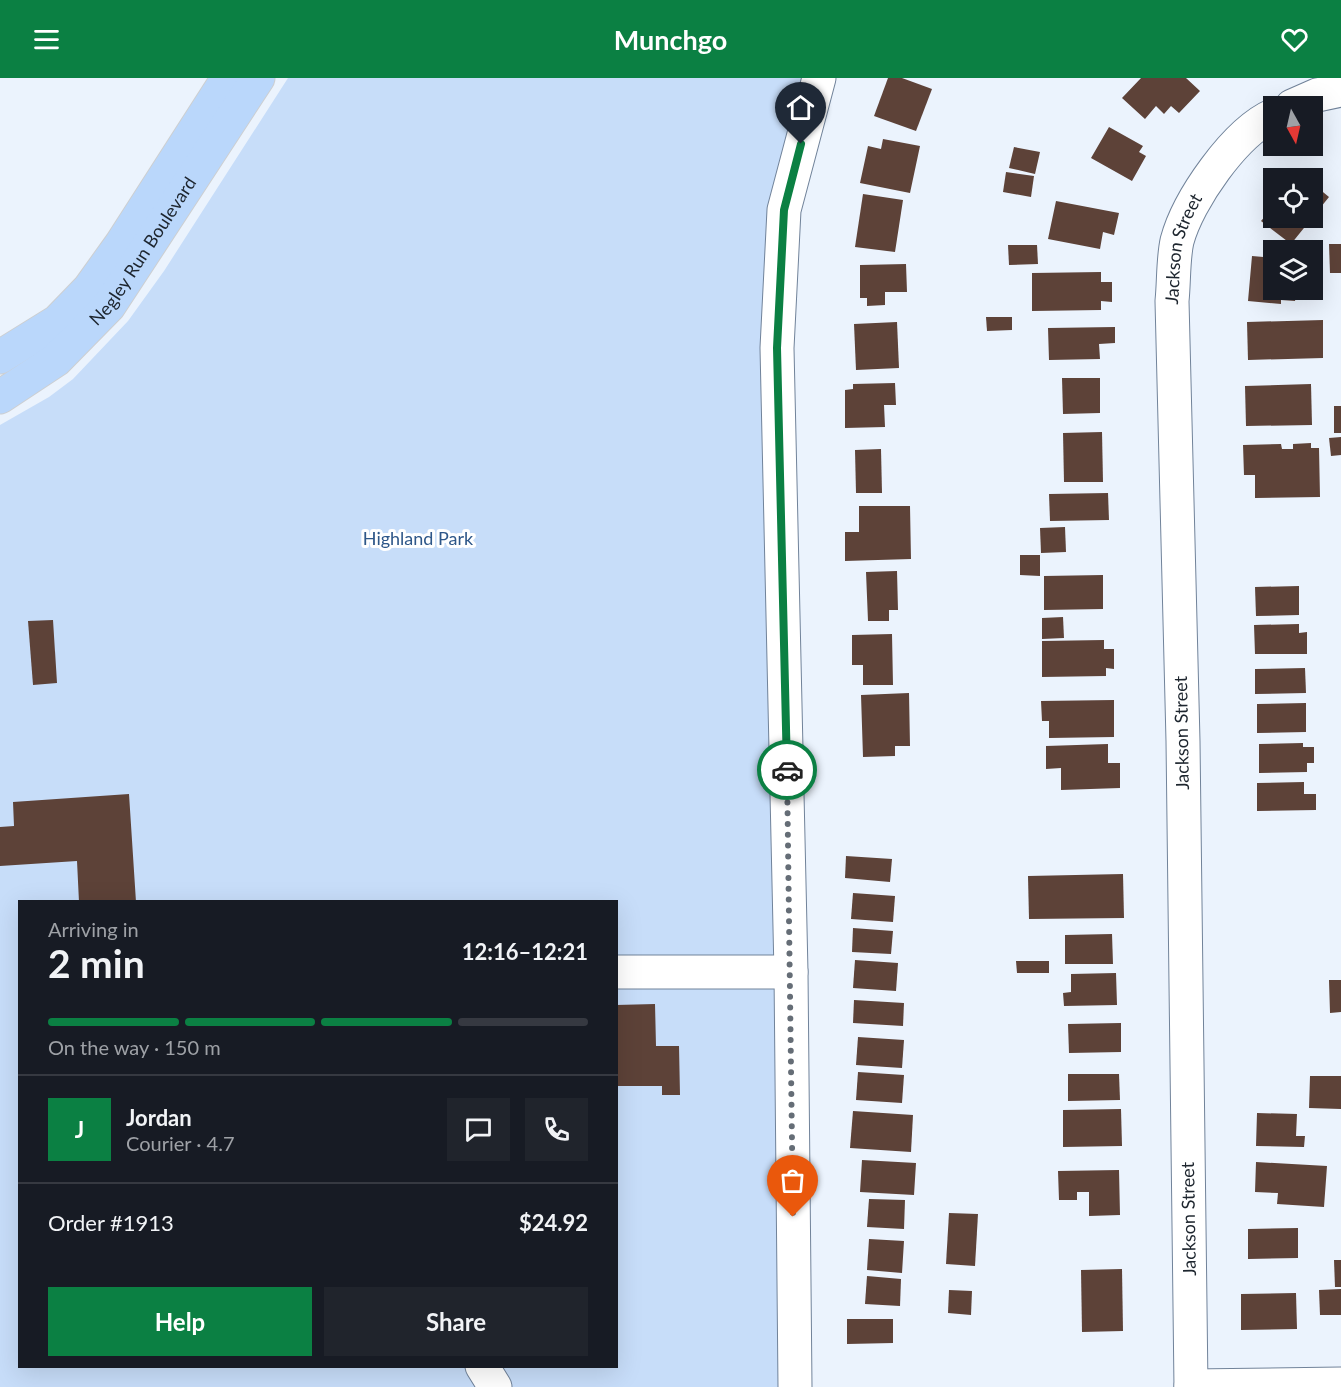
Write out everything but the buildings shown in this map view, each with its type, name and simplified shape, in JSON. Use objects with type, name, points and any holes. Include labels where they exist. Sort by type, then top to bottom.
[{"type":"main road","name":"Negley Run Boulevard","points":[[0,357],[52,326],[89,289],[122,243],[228,78]]},
{"type":"main road","name":"Negley Run Boulevard","points":[[0,397],[56,360],[109,306],[258,78]]},
{"type":"street","points":[[795,1387],[791,972],[777,348],[784,210],[819,78]]},
{"type":"street","points":[[1315,96],[1341,90]]},
{"type":"street","name":"Jackson Street","points":[[1191,1386],[1183,741],[1172,301],[1177,241],[1199,192],[1238,141],[1263,123]]},
{"type":"street","points":[[618,972],[791,972]]},
{"type":"street","points":[[483,1368],[495,1387]]},
{"type":"street","points":[[1191,1386],[1341,1384]]},
{"type":"green space","name":"Highland Park","points":[[288,78],[819,78],[784,210],[795,1387],[0,1387],[0,425],[49,397],[73,379],[128,321],[164,271]]},
{"type":"way so far","points":[[787,770],[793,1217]]},
{"type":"route","points":[[787,770],[777,348],[784,210],[801,144]]}]
